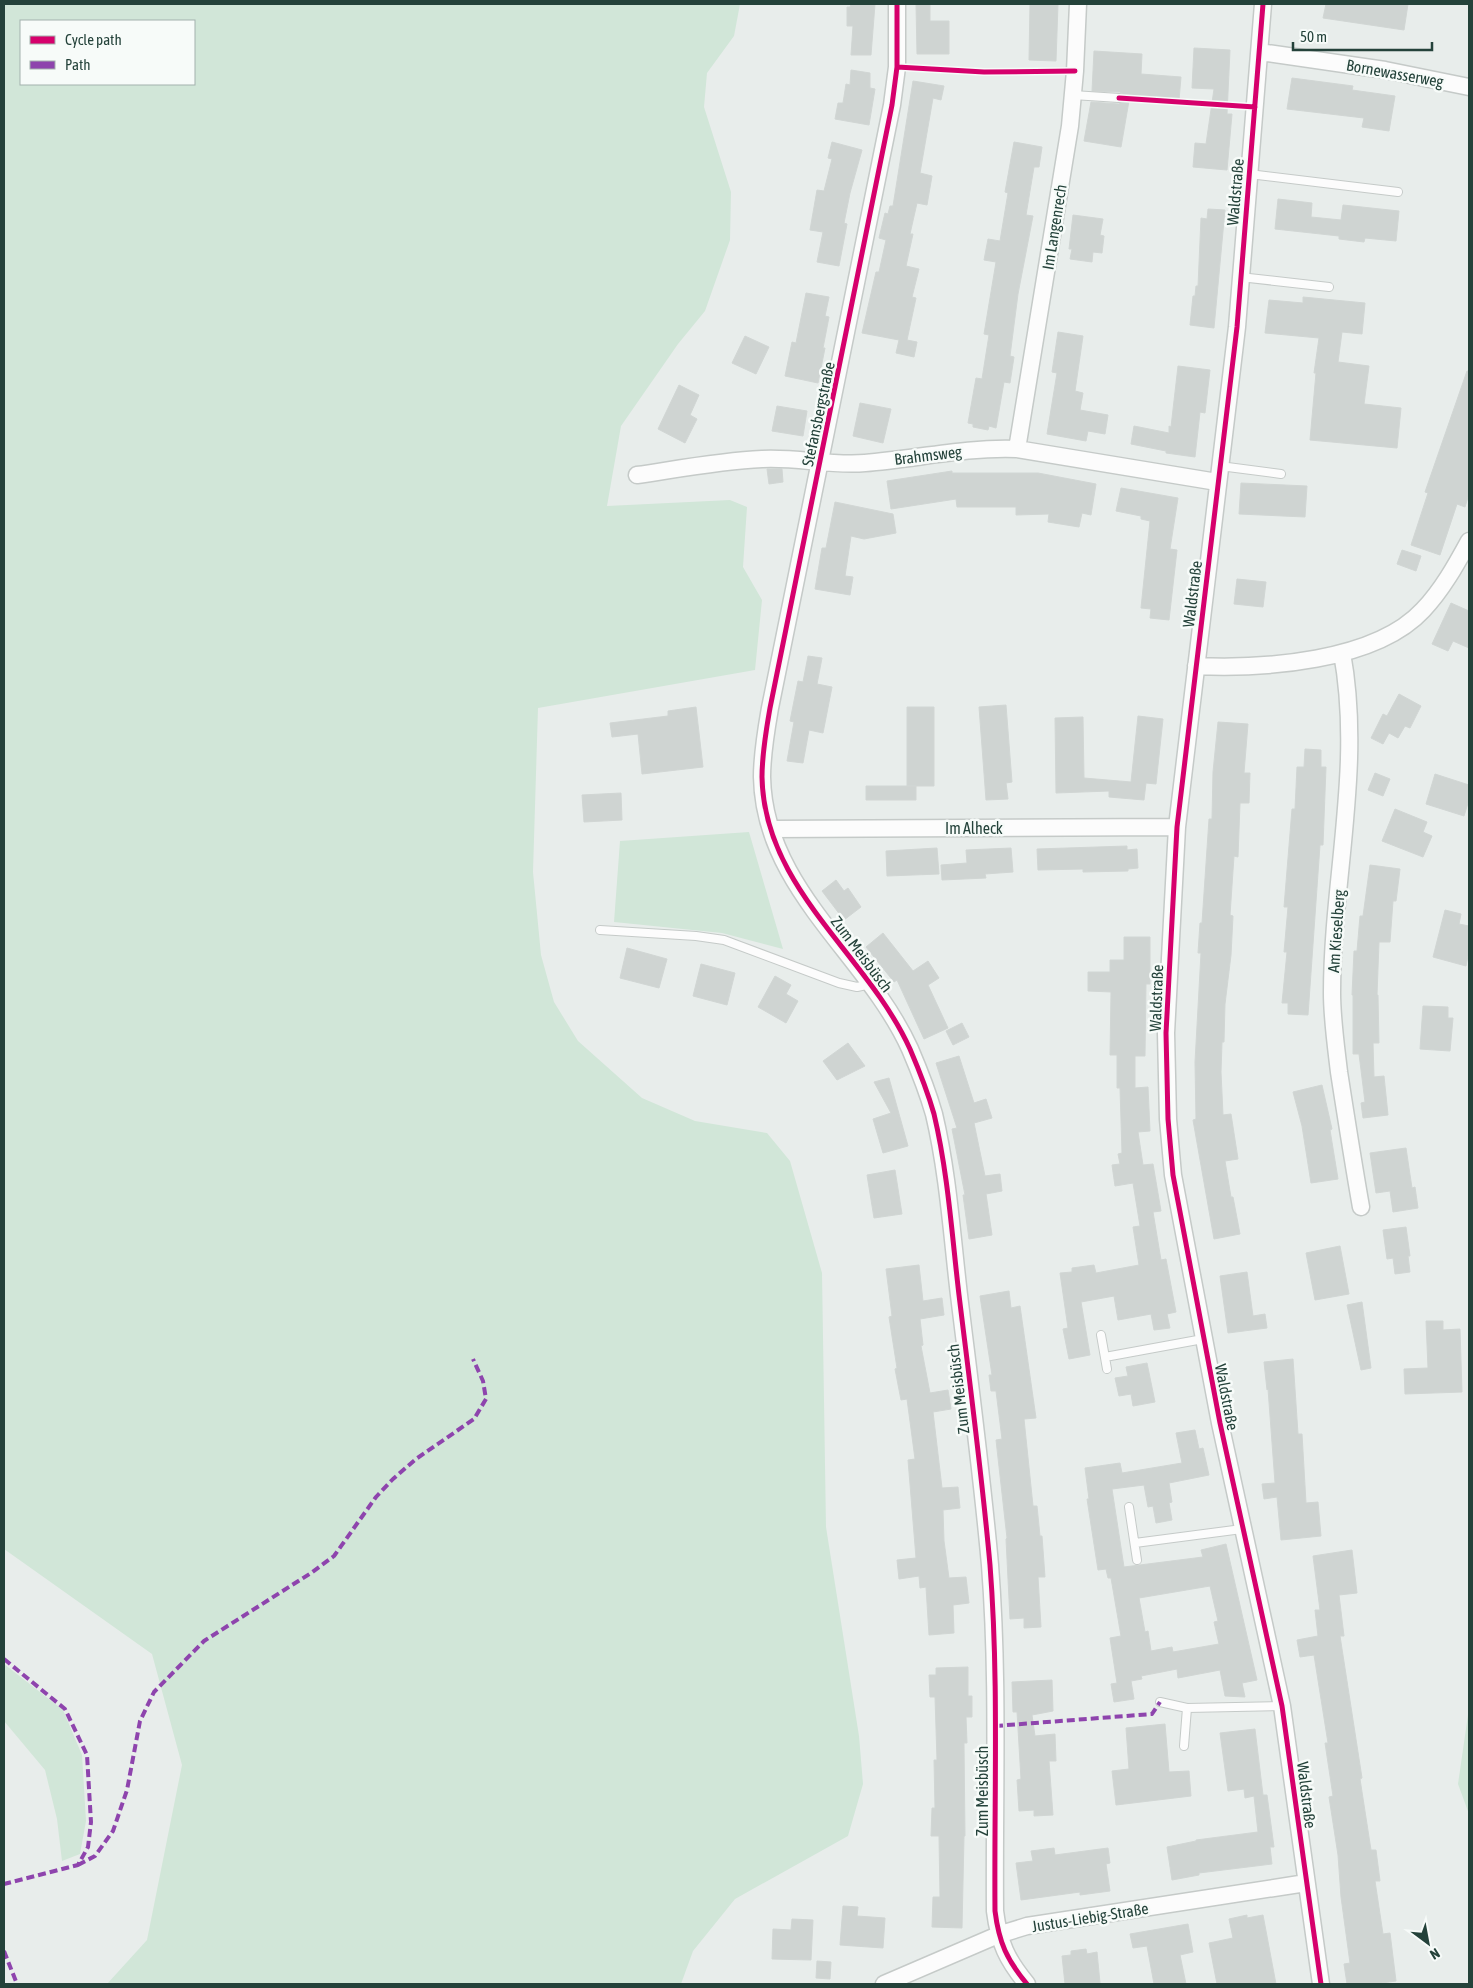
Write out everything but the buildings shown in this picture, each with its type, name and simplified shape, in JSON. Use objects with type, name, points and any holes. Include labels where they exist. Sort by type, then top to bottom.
[{"type":"street","name":"Stefansbergstraße","points":[[771,829],[762,780],[763,753],[770,708],[892,105],[897,67],[897,4]]},
{"type":"street","name":"Im Langenrech","points":[[1017,449],[1058,200],[1073,95],[1078,4]]},
{"type":"street","name":"Waldstraße","points":[[1263,4],[1237,327],[1177,828],[1166,1033],[1168,1119],[1173,1176],[1203,1338],[1242,1529],[1282,1706],[1321,1984]]},
{"type":"street","name":"Bornewasserweg","points":[[1260,52],[1385,70],[1469,87]]},
{"type":"street","name":"Brahmsweg","points":[[637,474],[760,459],[793,458],[821,463],[866,463],[980,449],[1017,449],[1218,474]]},
{"type":"street","points":[[1196,666],[1224,667],[1287,663],[1342,654],[1375,642],[1403,628],[1423,611],[1449,576],[1469,541]]},
{"type":"street","name":"Am Kieselberg","points":[[1342,654],[1347,682],[1350,758],[1334,937],[1332,994],[1336,1048],[1361,1207]]},
{"type":"street","name":"Im Alheck","points":[[771,829],[1177,828]]},
{"type":"street","name":"Zum Meisbüsch","points":[[771,829],[783,863],[802,895],[871,984],[890,1012],[916,1064],[934,1113],[944,1170],[971,1387],[990,1566],[994,1670],[995,1911],[998,1935],[1004,1950],[1027,1984]]},
{"type":"street","name":"Justus-Liebig-Straße","points":[[884,1984],[998,1935],[1049,1922],[1306,1883]]},
{"type":"lane","points":[[1073,95],[1119,98]]},
{"type":"lane","name":"Waldstraße","points":[[1249,174],[1398,192]]},
{"type":"lane","points":[[1240,277],[1329,287]]},
{"type":"lane","points":[[1218,474],[1281,474]]},
{"type":"lane","points":[[600,930],[696,936],[724,940],[839,983],[857,987],[871,984]]},
{"type":"lane","points":[[1101,1335],[1108,1369]]},
{"type":"lane","points":[[1105,1357],[1203,1338]]},
{"type":"lane","points":[[1129,1507],[1137,1560]]},
{"type":"lane","points":[[1134,1542],[1242,1529]]},
{"type":"lane","points":[[1160,1702],[1187,1708],[1282,1706]]},
{"type":"lane","points":[[1184,1746],[1187,1708]]},
{"type":"green space","points":[[4,4],[740,4],[734,36],[707,73],[704,107],[731,192],[730,240],[705,311],[678,344],[621,426],[607,506],[730,500],[747,507],[743,567],[762,600],[755,670],[538,708],[533,872],[541,955],[554,1002],[578,1041],[642,1098],[695,1121],[767,1133],[790,1161],[822,1273],[826,1527],[859,1736],[863,1784],[848,1836],[735,1899],[693,1951],[681,1984],[107,1984],[147,1940],[182,1765],[152,1654],[4,1549]]},
{"type":"green space","points":[[749,832],[783,949],[722,933],[614,922],[620,841]]},
{"type":"green space","points":[[4,1664],[63,1710],[82,1755],[86,1821],[80,1854],[62,1861],[57,1819],[45,1770],[4,1721]]},
{"type":"green space","points":[[1469,1708],[1469,1814],[1458,1784]]},
{"type":"marked path","points":[[78,1865],[95,1856],[113,1831],[127,1790],[140,1721],[154,1692],[204,1641],[311,1573],[334,1556],[376,1497],[393,1479],[416,1459],[474,1419],[486,1399],[483,1381],[473,1359]]},
{"type":"marked path","points":[[4,1659],[65,1709],[87,1755],[91,1822],[88,1847],[78,1865],[4,1884]]},
{"type":"marked path","points":[[995,1726],[1152,1714],[1160,1702]]},
{"type":"marked path","points":[[4,1951],[17,1984]]},
{"type":"cycle path","points":[[897,4],[897,67],[892,105],[770,708],[763,751],[762,777],[767,817],[780,853],[798,887],[869,982],[891,1015],[910,1049],[934,1114],[939,1136],[980,1464],[990,1565],[995,1695],[995,1911],[999,1933],[1005,1950],[1014,1967],[1027,1984]]},
{"type":"cycle path","points":[[1263,4],[1237,327],[1177,827],[1166,1033],[1168,1119],[1173,1175],[1220,1423],[1282,1706],[1321,1984]]},
{"type":"cycle path","points":[[897,67],[984,72],[1075,71]]},
{"type":"cycle path","points":[[1119,98],[1255,107]]}]
